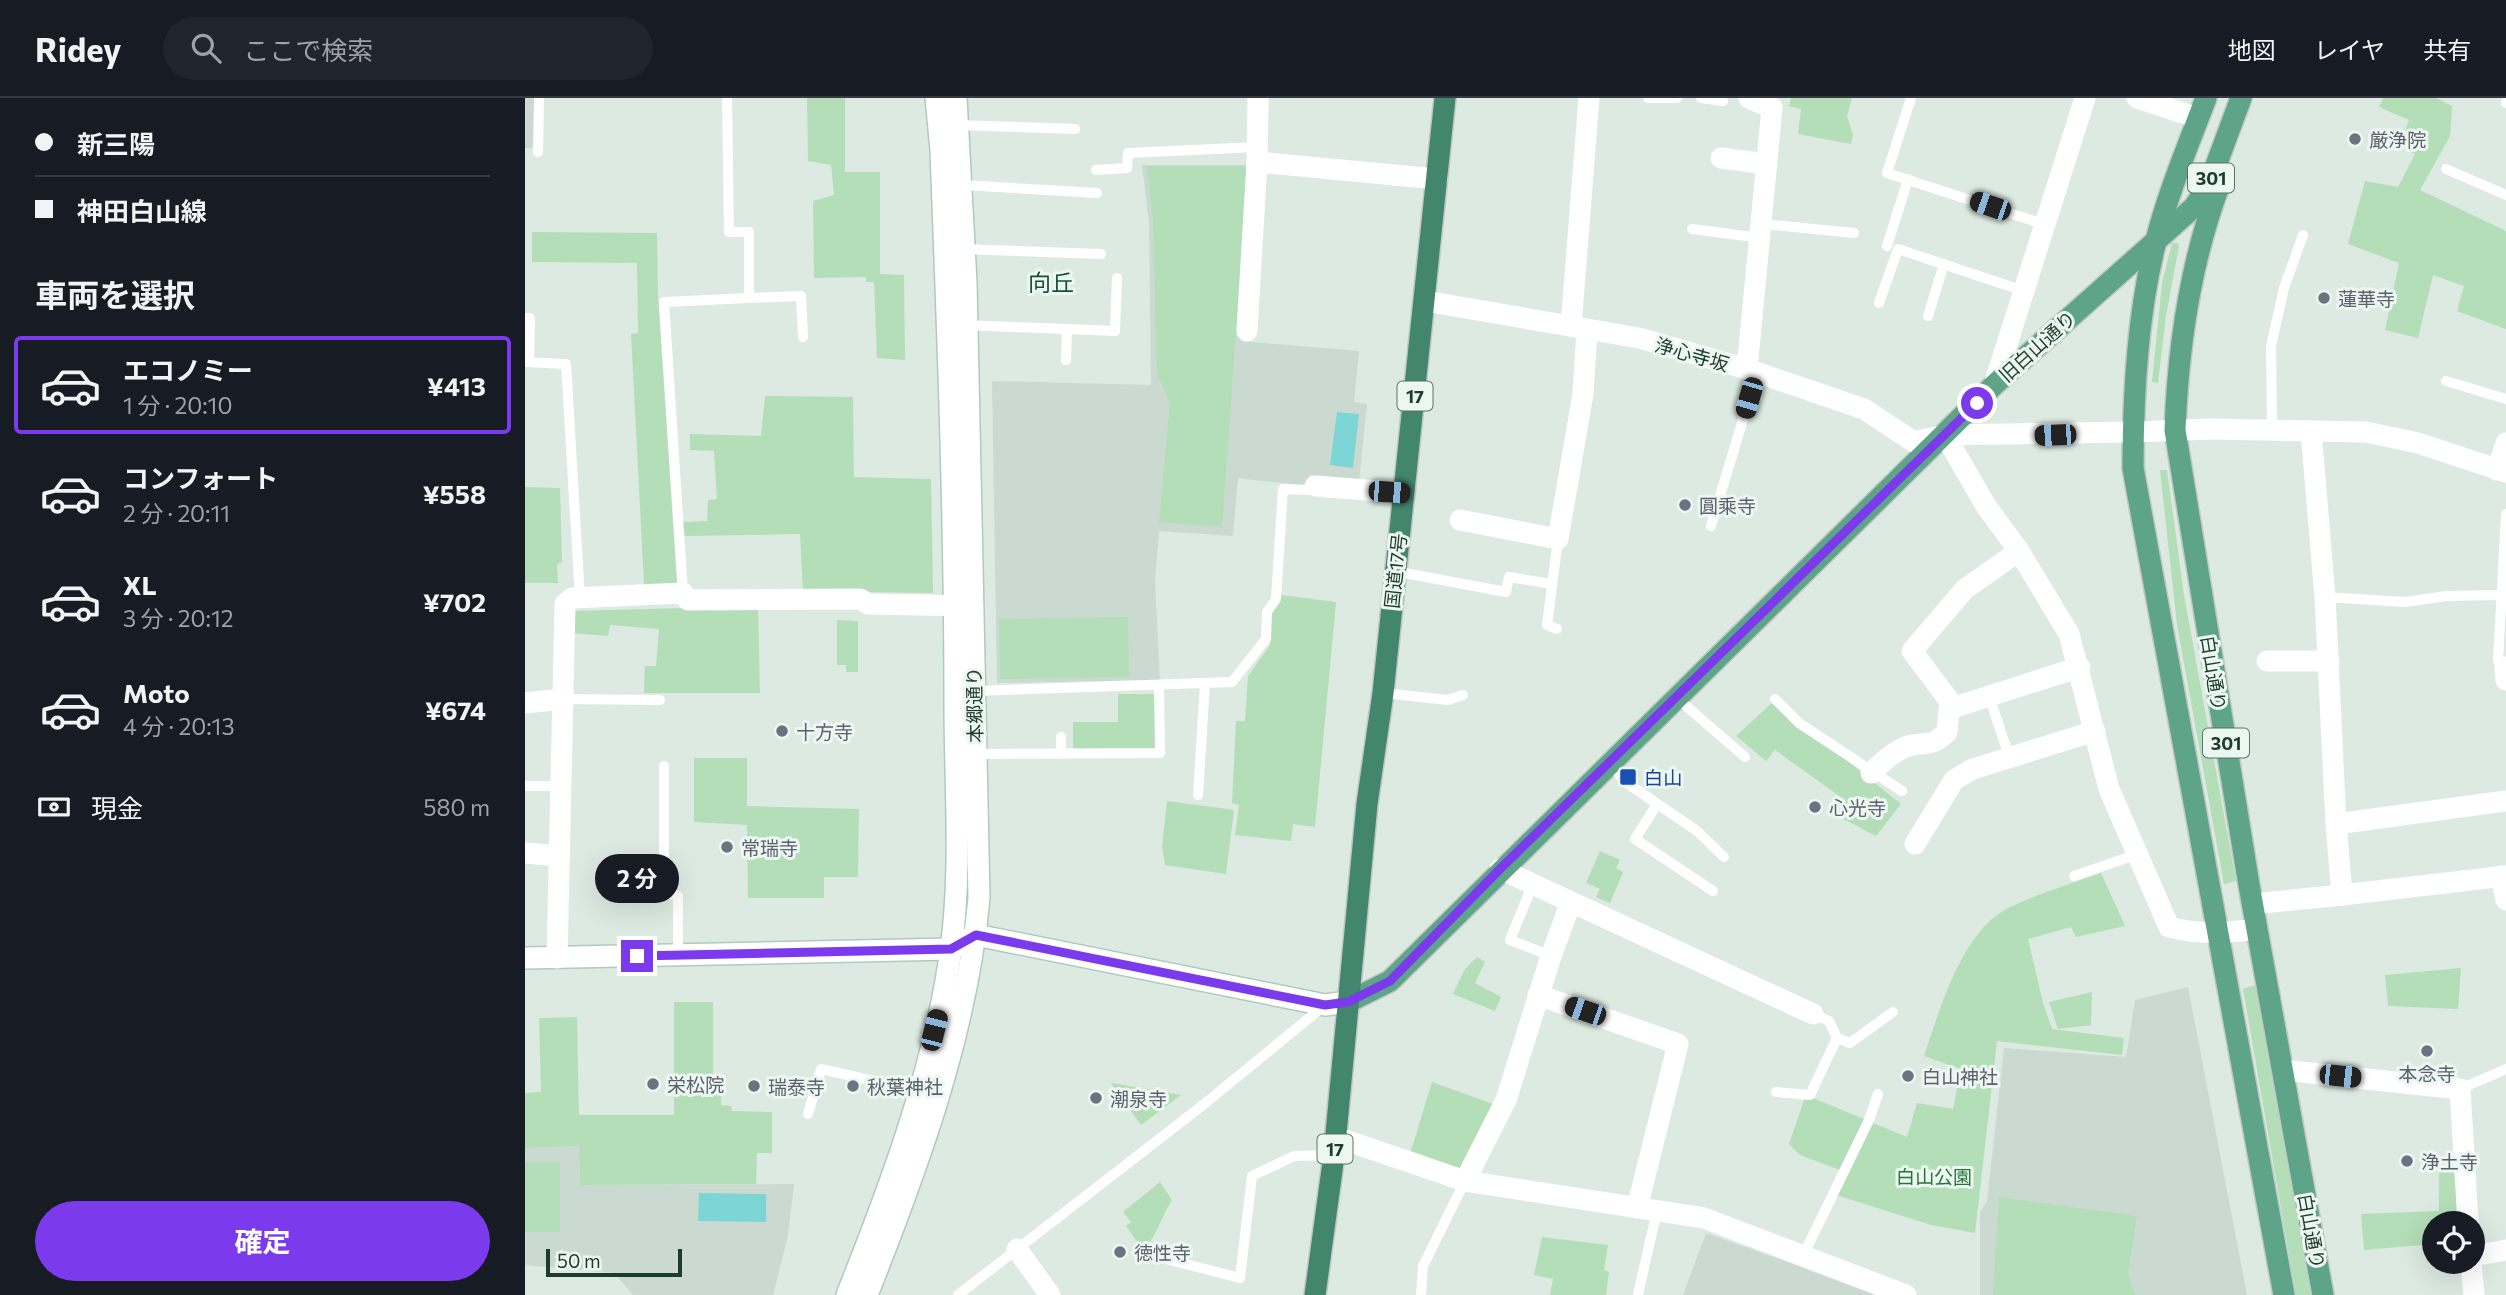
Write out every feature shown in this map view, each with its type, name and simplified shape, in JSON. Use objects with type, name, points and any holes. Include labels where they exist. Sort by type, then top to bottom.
[{"type":"highway","name":"国道17号","points":[[1348,1002],[1367,804],[1383,693],[1445,98]]},
{"type":"highway","name":"17","points":[[1315,1295],[1335,1146],[1348,1002]]},
{"type":"main road","name":"白山通り","points":[[2206,98],[2155,243],[2146,289],[2133,432],[2133,468],[2284,1295]]},
{"type":"main road","name":"301","points":[[2155,243],[2194,207],[2208,187],[2241,98]]},
{"type":"main road","name":"白山通り","points":[[2254,98],[2196,258],[2176,396],[2175,430],[2256,929],[2323,1295]]},
{"type":"main road","name":"旧白山通り","points":[[1348,1002],[1390,981],[1500,869],[1611,763],[1994,384],[2155,243]]},
{"type":"street","name":"本郷通り","points":[[936,98],[949,125],[962,185],[955,249]]},
{"type":"street","name":"本郷通り","points":[[847,1295],[888,1188],[918,1091],[951,949],[955,901],[964,605],[955,249],[949,125],[956,98]]},
{"type":"street","points":[[1247,331],[1258,98]]},
{"type":"street","points":[[1460,520],[1558,540],[1583,394],[1579,328],[1589,98]]},
{"type":"street","points":[[1749,98],[1772,108],[1752,371]]},
{"type":"street","points":[[1994,384],[2085,98]]},
{"type":"street","points":[[2137,98],[2199,118]]},
{"type":"street","points":[[1257,155],[1437,178]]},
{"type":"street","points":[[1721,158],[1767,164]]},
{"type":"street","name":"浄心寺坂","points":[[1425,301],[1639,338],[1752,371],[1864,409],[1914,442],[1945,435],[2175,430],[2366,432],[2418,443],[2501,471]]},
{"type":"street","points":[[2311,431],[2325,597],[2342,894]]},
{"type":"street","points":[[1945,435],[1986,506],[2019,551],[2069,634],[2080,667],[2109,789],[2135,855],[2169,927],[2187,932],[2220,934],[2256,929]]},
{"type":"street","points":[[2501,471],[2506,443]]},
{"type":"street","points":[[1315,486],[1404,493]]},
{"type":"street","points":[[1954,707],[1912,651],[1965,589],[2019,551]]},
{"type":"street","points":[[557,958],[565,604],[572,598],[683,593],[688,600],[860,600],[868,604],[964,605]]},
{"type":"street","name":"本郷通り","points":[[867,1295],[926,1131],[965,989],[976,935],[979,898],[974,691],[964,605]]},
{"type":"street","points":[[2267,661],[2329,661]]},
{"type":"street","points":[[1871,773],[1902,749],[1913,745],[1931,748],[1947,732],[1947,714],[1954,707],[2080,667]]},
{"type":"street","points":[[525,703],[563,699]]},
{"type":"street","points":[[1915,844],[1950,783],[1973,769],[2095,731]]},
{"type":"street","points":[[2336,824],[2506,801]]},
{"type":"street","points":[[525,853],[559,856]]},
{"type":"street","points":[[1500,869],[1813,1014]]},
{"type":"street","points":[[2253,904],[2503,876],[2506,900]]},
{"type":"street","points":[[1465,1181],[1506,1100],[1538,995],[1571,902]]},
{"type":"street","points":[[525,958],[951,949],[976,935],[1325,1005],[1348,1002]]},
{"type":"street","points":[[1538,995],[1678,1044],[1647,1209]]},
{"type":"street","points":[[2283,1070],[2460,1089],[2467,1211]]},
{"type":"street","points":[[1335,1146],[1465,1181],[1704,1218],[1802,1258],[1906,1295]]},
{"type":"street","points":[[1017,1250],[1050,1295]]},
{"type":"street","points":[[2485,1254],[2506,1250]]},
{"type":"street","points":[[2472,1274],[2473,1295]]},
{"type":"lane","points":[[538,152],[539,98]]},
{"type":"lane","points":[[727,98],[729,232],[749,232],[749,299]]},
{"type":"lane","points":[[1648,98],[1677,98]]},
{"type":"lane","points":[[1701,98],[1723,101]]},
{"type":"lane","points":[[1911,98],[1887,173],[2046,225]]},
{"type":"lane","points":[[949,125],[1075,129]]},
{"type":"lane","points":[[1096,170],[1127,168],[1128,153],[1257,155]]},
{"type":"lane","points":[[2446,169],[2506,194]]},
{"type":"lane","points":[[1887,246],[1908,179]]},
{"type":"lane","points":[[962,185],[1097,193]]},
{"type":"lane","points":[[1692,229],[1854,233]]},
{"type":"lane","points":[[2272,430],[2271,346],[2284,288],[2303,235]]},
{"type":"lane","points":[[955,249],[1101,254]]},
{"type":"lane","points":[[1879,303],[1898,249],[2024,291]]},
{"type":"lane","points":[[1928,316],[1944,264]]},
{"type":"lane","points":[[957,324],[1115,331],[1117,278]]},
{"type":"lane","points":[[683,593],[664,302],[801,296],[803,337]]},
{"type":"lane","points":[[525,318],[530,318],[527,362],[566,364],[580,598]]},
{"type":"lane","points":[[1066,360],[1067,329]]},
{"type":"lane","points":[[1711,526],[1752,371]]},
{"type":"lane","points":[[2446,381],[2506,399]]},
{"type":"lane","points":[[974,691],[1232,682],[1266,639],[1267,612],[1276,598],[1283,489],[1310,490],[1315,486]]},
{"type":"lane","points":[[2503,669],[2501,596],[2506,514]]},
{"type":"lane","points":[[1557,629],[1547,625],[1558,540]]},
{"type":"lane","points":[[1394,572],[1506,592],[1509,577],[1551,584]]},
{"type":"lane","points":[[2325,597],[2404,603],[2447,596],[2501,596]]},
{"type":"lane","points":[[1198,794],[1205,683]]},
{"type":"lane","points":[[975,754],[1160,753],[1159,685]]},
{"type":"lane","points":[[1383,693],[1448,700],[1463,695]]},
{"type":"lane","points":[[1989,696],[2010,759]]},
{"type":"lane","points":[[1677,698],[1745,757]]},
{"type":"lane","points":[[563,699],[660,700]]},
{"type":"lane","points":[[1775,699],[1799,723],[1902,791]]},
{"type":"lane","points":[[1061,737],[1061,754]]},
{"type":"lane","points":[[1611,763],[1624,782],[1696,831],[1724,857]]},
{"type":"lane","points":[[664,766],[664,892],[678,896],[678,955]]},
{"type":"lane","points":[[525,786],[561,786]]},
{"type":"lane","points":[[1657,804],[1635,839],[1713,891]]},
{"type":"lane","points":[[2074,876],[2135,855]]},
{"type":"lane","points":[[1532,886],[1510,940],[1551,956]]},
{"type":"lane","points":[[958,1295],[1214,1097],[1325,1005]]},
{"type":"lane","points":[[1813,1014],[1829,1021],[1837,1038],[1850,1043],[1893,1012]]},
{"type":"lane","points":[[1776,1092],[1810,1095],[1837,1038]]},
{"type":"lane","points":[[808,1114],[821,1069],[918,1091]]},
{"type":"lane","points":[[2460,1089],[2506,1069]]},
{"type":"lane","points":[[1802,1258],[1869,1120],[1878,1094]]},
{"type":"lane","points":[[1158,1257],[1240,1278],[1252,1177],[1294,1156],[1335,1146]]},
{"type":"lane","points":[[1422,1295],[1423,1266],[1465,1181]]},
{"type":"lane","points":[[1638,1294],[1647,1209]]},
{"type":"shaded area","points":[[525,98],[536,98],[536,142],[531,148],[525,148]]},
{"type":"shaded area","points":[[1142,165],[1249,165],[1241,341],[1359,351],[1354,402],[1367,404],[1359,481],[1309,475],[1308,486],[1238,478],[1233,536],[1159,531],[1155,581],[1160,680],[997,683],[992,381],[1151,385],[1149,223]]},
{"type":"shaded area","points":[[2188,987],[2247,1295],[1980,1295],[1980,1212],[1987,1201],[2004,1048],[2126,1057],[2135,1000]]},
{"type":"shaded area","points":[[579,1146],[580,1185],[794,1184],[788,1235],[773,1295],[633,1295],[614,1273],[525,1265],[525,1148]]},
{"type":"shaded area","points":[[1706,1233],[1784,1261],[1875,1295],[1683,1295]]},
{"type":"green space","points":[[807,98],[845,98],[845,172],[880,172],[880,274],[904,275],[905,360],[877,358],[874,282],[866,282],[866,277],[814,278],[813,201],[834,195],[831,165],[808,161]]},
{"type":"green space","points":[[1791,98],[1852,98],[1847,116],[1853,135],[1851,144],[1798,134],[1801,109],[1789,106]]},
{"type":"green space","points":[[2383,98],[2436,98],[2452,106],[2450,136],[2420,190],[2506,231],[2506,329],[2457,311],[2464,286],[2433,275],[2418,338],[2385,330],[2399,263],[2348,244],[2365,181],[2398,187],[2415,154],[2406,149],[2413,135],[2405,131],[2409,120],[2379,107]]},
{"type":"green space","points":[[1147,166],[1248,166],[1222,527],[1159,522],[1170,402],[1157,374],[1153,220]]},
{"type":"green space","points":[[532,232],[657,233],[658,297],[677,584],[644,584],[631,334],[638,333],[637,263],[532,262]]},
{"type":"green space","points":[[2172,243],[2178,243],[2179,246],[2166,316],[2158,383],[2152,382],[2162,283]]},
{"type":"green space","points":[[765,396],[853,397],[854,477],[931,479],[933,593],[803,591],[800,534],[685,536],[682,522],[707,521],[708,500],[717,499],[714,451],[690,450],[690,434],[761,436]]},
{"type":"green space","points":[[2160,470],[2167,470],[2184,595],[2236,881],[2224,884],[2177,625]]},
{"type":"green space","points":[[525,487],[560,488],[562,562],[557,564],[558,583],[525,583]]},
{"type":"green space","points":[[1281,595],[1336,602],[1315,827],[1293,824],[1291,841],[1235,835],[1239,805],[1232,803],[1236,721],[1245,721],[1248,676],[1270,645],[1271,613]]},
{"type":"green space","points":[[758,606],[760,693],[644,693],[645,666],[656,666],[659,629],[610,625],[608,636],[572,633],[571,611]]},
{"type":"green space","points":[[1128,617],[1129,677],[1000,679],[999,619]]},
{"type":"green space","points":[[837,620],[858,621],[858,672],[846,672],[846,665],[837,665]]},
{"type":"green space","points":[[1118,694],[1155,694],[1156,749],[1073,750],[1073,722],[1118,722]]},
{"type":"green space","points":[[1774,701],[1795,726],[1834,750],[1901,804],[1876,836],[1836,815],[1845,800],[1775,750],[1766,761],[1736,736]]},
{"type":"green space","points":[[694,758],[747,758],[747,806],[859,809],[858,877],[824,877],[824,898],[748,898],[747,825],[694,822]]},
{"type":"green space","points":[[1167,801],[1234,810],[1226,874],[1165,865],[1162,846]]},
{"type":"green space","points":[[1600,851],[1620,860],[1616,868],[1623,872],[1610,903],[1596,897],[1600,889],[1586,883]]},
{"type":"green space","name":"白山公園","points":[[2101,873],[2125,926],[2076,937],[2071,927],[2028,939],[2052,1029],[2124,1038],[2122,1055],[1997,1041],[1975,1233],[1931,1225],[1833,1194],[1845,1172],[1800,1155],[1789,1144],[1804,1100],[1813,1098],[1907,1137],[1917,1103],[1953,1109],[1961,1069],[1924,1056],[1946,994],[1966,952],[1993,918],[2010,907]]},
{"type":"green space","points":[[1477,957],[1485,962],[1475,983],[1501,997],[1495,1011],[1453,994],[1465,969]]},
{"type":"green space","points":[[2461,968],[2458,1009],[2388,1006],[2385,975]]},
{"type":"green space","points":[[2255,985],[2311,1295],[2296,1295],[2243,989]]},
{"type":"green space","points":[[2092,992],[2091,1025],[2058,1029],[2049,1002]]},
{"type":"green space","points":[[674,1002],[713,1002],[713,1076],[721,1076],[721,1105],[731,1106],[732,1111],[772,1112],[772,1153],[757,1153],[756,1184],[580,1185],[579,1146],[525,1148],[525,1093],[541,1092],[539,1018],[577,1017],[579,1115],[674,1115]]},
{"type":"green space","points":[[1432,1082],[1493,1104],[1463,1171],[1411,1151]]},
{"type":"green space","points":[[1112,1083],[1181,1095],[1141,1125]]},
{"type":"green space","points":[[525,1162],[560,1162],[560,1232],[525,1232]]},
{"type":"green space","points":[[2439,1172],[2460,1172],[2462,1211],[2439,1211]]},
{"type":"green space","points":[[1160,1182],[1172,1200],[1143,1250],[1126,1226],[1131,1222],[1123,1212]]},
{"type":"green space","points":[[1999,1197],[2137,1216],[2128,1272],[2135,1295],[1993,1295]]},
{"type":"green space","points":[[2422,1212],[2422,1245],[2364,1250],[2361,1214]]},
{"type":"green space","points":[[1542,1237],[1608,1245],[1604,1270],[1609,1272],[1606,1295],[1550,1295],[1553,1279],[1534,1275]]},
{"type":"water","points":[[1337,412],[1359,414],[1353,468],[1330,465]]},
{"type":"water","points":[[699,1193],[766,1194],[766,1222],[698,1221]]},
{"type":"place","name":"厳浄院","points":[[2355,139]]},
{"type":"place","name":"蓮華寺","points":[[2324,298]]},
{"type":"place","name":"圓乘寺","points":[[1685,505]]},
{"type":"place","name":"十方寺","points":[[782,731]]},
{"type":"place","name":"白山","points":[[1628,777]]},
{"type":"place","name":"心光寺","points":[[1815,807]]},
{"type":"place","name":"常瑞寺","points":[[727,847]]},
{"type":"place","name":"本念寺","points":[[2427,1051]]},
{"type":"place","name":"白山神社","points":[[1908,1076]]},
{"type":"place","name":"栄松院","points":[[653,1084]]},
{"type":"place","name":"瑞泰寺","points":[[754,1086]]},
{"type":"place","name":"秋葉神社","points":[[853,1086]]},
{"type":"place","name":"潮泉寺","points":[[1096,1098]]},
{"type":"place","name":"浄土寺","points":[[2407,1161]]},
{"type":"place","name":"徳性寺","points":[[1120,1252]]},
{"type":"district","name":"向丘","points":[[1051,282]]},
{"type":"route","points":[[637,956],[951,949],[976,935],[1325,1005],[1348,1002],[1381,988],[1390,981],[1500,869],[1977,403]]}]
